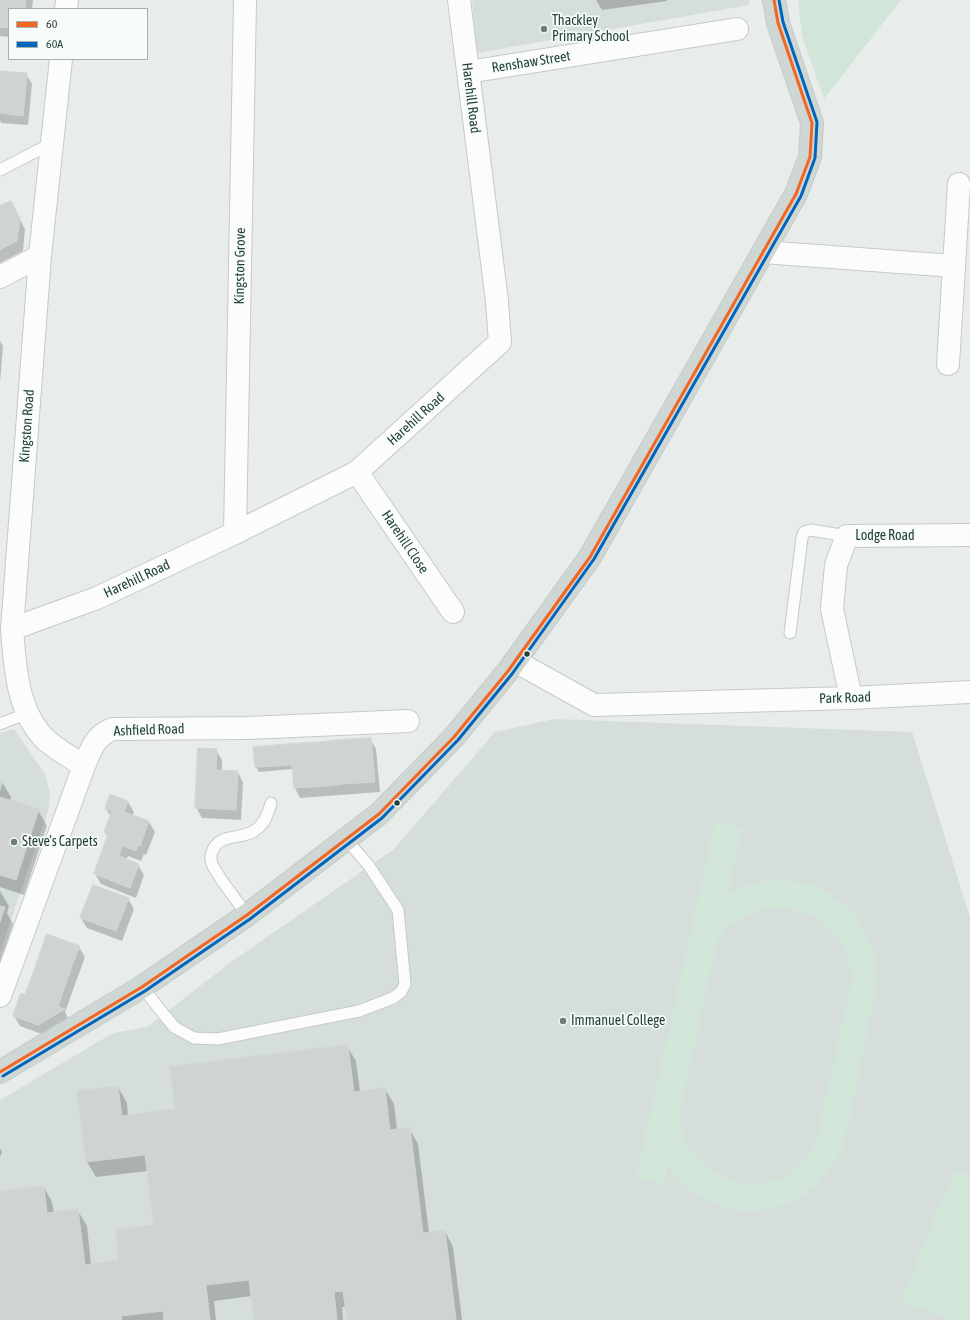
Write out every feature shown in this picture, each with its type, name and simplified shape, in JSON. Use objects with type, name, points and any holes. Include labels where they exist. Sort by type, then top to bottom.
[{"type":"main road","points":[[0,1072],[142,987],[247,914],[379,814],[472,717],[515,661],[590,557],[796,194],[810,157],[812,123],[778,23],[774,0]]},
{"type":"street","name":"Kingston Grove","points":[[235,533],[245,0]]},
{"type":"street","name":"Harehill Road","points":[[12,629],[97,598],[235,533],[357,472],[500,342],[498,301],[459,0]]},
{"type":"street","name":"Renshaw Street","points":[[468,72],[737,28]]},
{"type":"street","name":"Kingston Road","points":[[61,60],[40,256],[12,629],[15,665],[22,701],[32,722],[46,740],[84,766]]},
{"type":"street","points":[[948,364],[959,184]]},
{"type":"street","points":[[763,252],[954,266]]},
{"type":"street","points":[[0,277],[40,256]]},
{"type":"street","name":"Harehill Close","points":[[357,472],[452,612]]},
{"type":"street","name":"Lodge Road","points":[[851,698],[832,609],[836,565],[846,536],[970,535]]},
{"type":"street","name":"Park Road","points":[[515,661],[594,705],[851,698],[970,692]]},
{"type":"street","name":"Ashfield Road","points":[[0,996],[84,766],[93,744],[98,737],[113,729],[248,728],[408,721]]},
{"type":"lane","points":[[0,170],[52,143]]},
{"type":"lane","points":[[790,633],[804,532],[811,530],[846,536]]},
{"type":"lane","points":[[0,724],[28,713]]},
{"type":"lane","points":[[247,914],[213,866],[211,853],[219,842],[225,839],[244,836],[254,831],[262,824],[268,814],[271,803]]},
{"type":"lane","points":[[142,987],[174,1027],[194,1038],[218,1039],[359,1011],[393,998],[401,992],[405,984],[398,910],[369,866],[346,839]]},
{"type":"shaded area","name":"Thackley Primary School","points":[[472,0],[749,0],[749,5],[477,53]]},
{"type":"shaded area","name":"Immanuel College","points":[[554,719],[912,732],[970,917],[970,1320],[0,1320],[0,1100],[113,1033],[147,1027],[231,962],[394,849],[495,732]]},
{"type":"shaded area","points":[[14,729],[45,774],[50,793],[48,812],[0,952],[0,733]]},
{"type":"green space","points":[[798,0],[901,0],[824,99],[802,36]]},
{"type":"green space","points":[[715,822],[742,828],[728,893],[751,884],[766,881],[783,880],[800,882],[816,887],[831,895],[855,916],[865,930],[874,951],[877,986],[843,1148],[821,1181],[808,1192],[793,1201],[776,1207],[759,1210],[742,1210],[725,1207],[708,1201],[686,1186],[668,1166],[664,1183],[636,1177]],"holes":[[[780,907],[796,910],[821,921],[831,929],[845,950],[852,979],[816,1143],[806,1159],[793,1171],[778,1179],[763,1183],[746,1183],[730,1180],[715,1173],[701,1163],[690,1150],[683,1132],[680,1112],[717,941],[731,926],[752,913]]]},
{"type":"green space","points":[[955,1170],[970,1176],[970,1320],[948,1320],[901,1300]]},
{"type":"building","points":[[0,0],[26,0],[25,8],[0,7]]},
{"type":"building","points":[[0,7],[12,8],[8,8],[8,28],[0,27]]},
{"type":"building","points":[[0,71],[27,73],[25,94],[0,92]]},
{"type":"building","points":[[0,92],[25,94],[23,116],[0,113]]},
{"type":"building","points":[[11,201],[20,218],[17,241],[5,247],[0,238],[0,206]]},
{"type":"building","points":[[0,238],[5,247],[0,250]]},
{"type":"building","points":[[371,738],[375,782],[358,783],[355,739]]},
{"type":"building","points":[[355,739],[358,783],[342,784],[339,740]]},
{"type":"building","points":[[339,740],[342,784],[326,786],[323,742]]},
{"type":"building","points":[[323,742],[326,786],[310,787],[306,743]]},
{"type":"building","points":[[306,743],[310,787],[294,788],[290,744]]},
{"type":"building","points":[[290,744],[292,765],[255,767],[253,747]]},
{"type":"building","points":[[198,748],[217,749],[216,770],[238,771],[236,810],[195,808]]},
{"type":"building","points":[[0,780],[3,781],[0,790]]},
{"type":"building","points":[[110,794],[128,801],[124,812],[149,821],[140,846],[138,845],[136,851],[106,840],[108,834],[104,832],[112,811],[105,809]]},
{"type":"building","name":"Steve's Carpets","points":[[0,797],[39,809],[16,880],[0,875]]},
{"type":"building","points":[[106,840],[122,846],[119,856],[139,864],[130,888],[94,874]]},
{"type":"building","points":[[93,885],[129,898],[116,931],[80,918]]},
{"type":"building","points":[[0,906],[5,907],[0,922]]},
{"type":"building","points":[[47,934],[80,946],[72,966],[40,954]]},
{"type":"building","points":[[40,954],[72,966],[65,986],[33,974]]},
{"type":"building","points":[[33,974],[65,986],[58,1007],[25,995]]},
{"type":"building","points":[[21,993],[65,1009],[38,1025],[13,1016]]},
{"type":"building","points":[[348,1045],[354,1092],[385,1088],[390,1130],[410,1127],[423,1233],[445,1230],[456,1320],[347,1320],[343,1291],[334,1292],[337,1320],[254,1320],[249,1280],[206,1285],[210,1320],[164,1320],[163,1311],[121,1316],[122,1320],[0,1320],[0,1191],[44,1186],[47,1213],[78,1209],[85,1265],[119,1260],[116,1230],[154,1225],[145,1155],[86,1162],[77,1091],[118,1086],[122,1116],[175,1109],[170,1067]]},
{"type":"transit line","name":"60","points":[[0,1072],[142,987],[247,915],[379,814],[454,737],[508,671],[590,557],[796,194],[810,157],[812,123],[778,23],[774,0]]},
{"type":"transit line","name":"60A","points":[[3,1076],[145,991],[250,919],[382,818],[458,740],[512,674],[594,559],[801,196],[815,158],[817,122],[783,22],[779,0]]},
{"type":"place","name":"Thackley Primary School","points":[[544,29]]},
{"type":"place","name":"Steve's Carpets","points":[[14,842]]},
{"type":"place","name":"Immanuel College","points":[[563,1021]]}]
